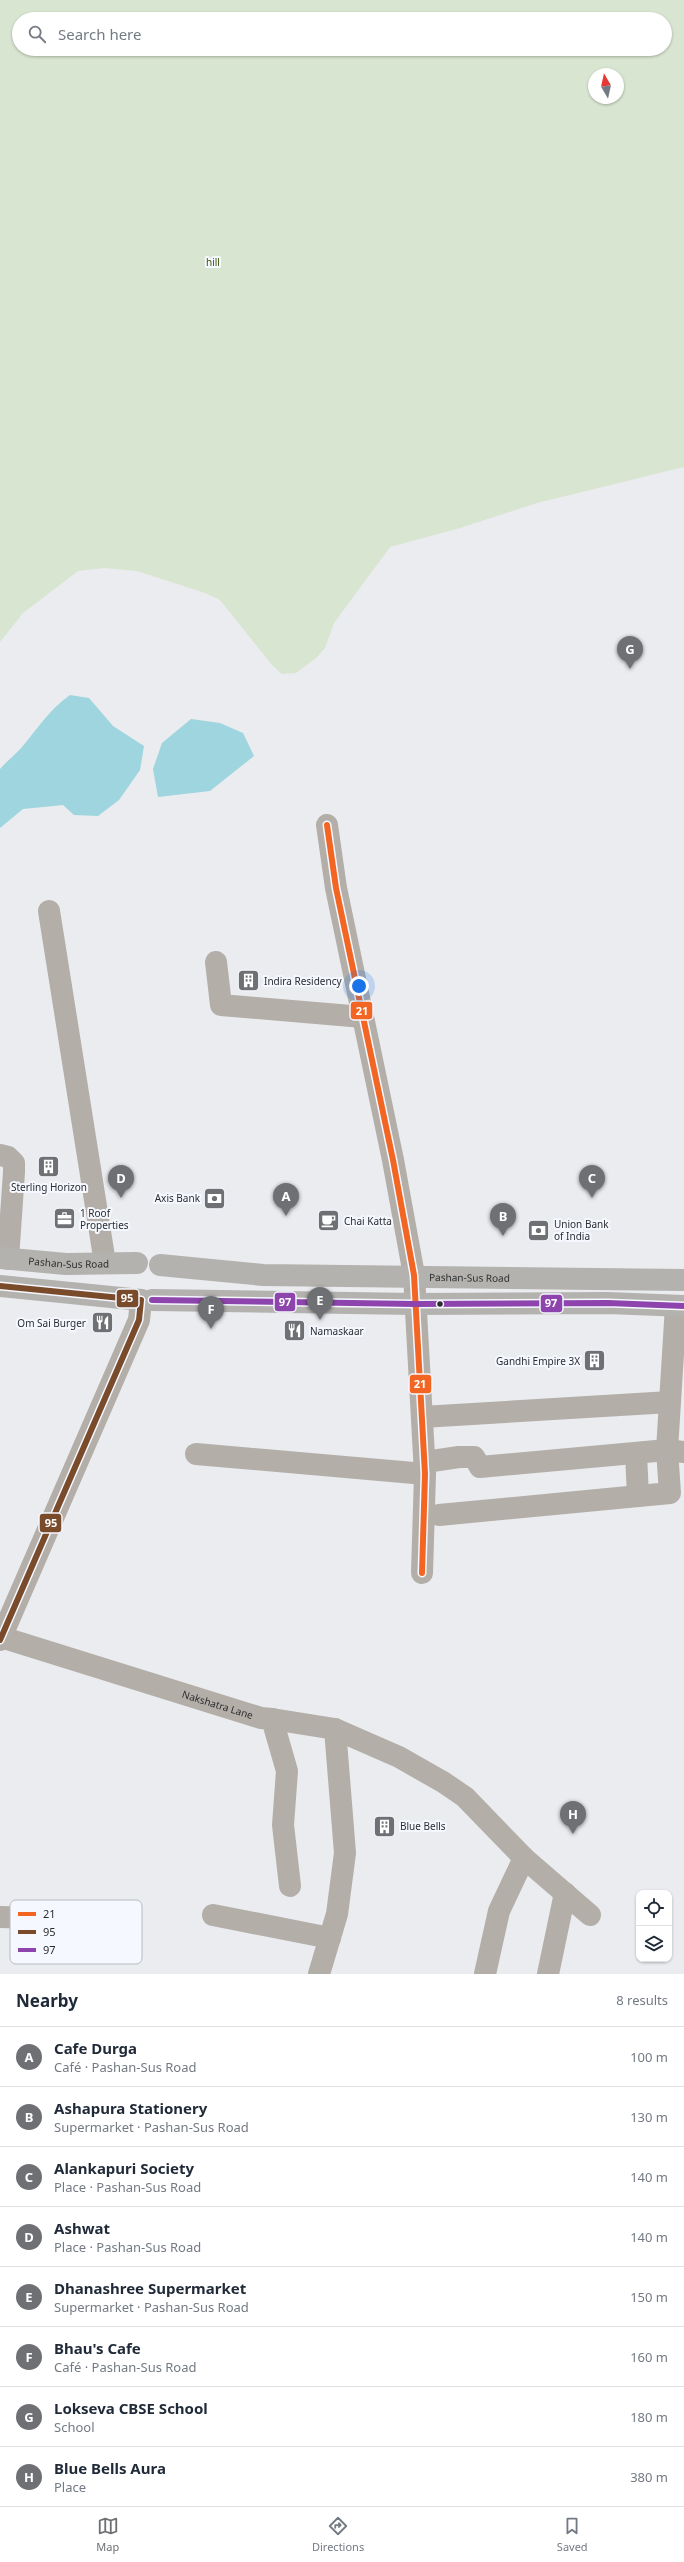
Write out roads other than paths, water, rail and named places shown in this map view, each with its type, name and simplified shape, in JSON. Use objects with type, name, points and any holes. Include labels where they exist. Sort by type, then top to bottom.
[{"type":"main road","name":"Pashan-Sus Road","points":[[4,1258],[66,1264],[138,1263]]},
{"type":"main road","points":[[149,1260],[160,1265],[166,1272],[168,1280],[166,1289],[160,1296],[144,1307],[128,1287],[127,1278],[130,1269],[138,1263],[149,1260]]},
{"type":"main road","name":"Pashan-Sus Road","points":[[160,1265],[263,1275],[414,1275],[684,1280]]},
{"type":"main road","points":[[0,1286],[144,1307],[608,1303],[680,1306]]},
{"type":"street","points":[[327,825],[336,888],[414,1275],[425,1468],[422,1573]]},
{"type":"street","points":[[49,911],[105,1264]]},
{"type":"street","points":[[216,962],[221,1005],[363,1017]]},
{"type":"street","points":[[0,1155],[8,1157],[14,1163],[5,1224],[4,1258]]},
{"type":"street","points":[[439,1515],[670,1493],[676,1451],[670,1402],[680,1306]]},
{"type":"street","points":[[0,1639],[144,1307]]},
{"type":"street","points":[[422,1417],[670,1402]]},
{"type":"street","points":[[196,1454],[425,1468],[459,1457],[474,1457],[480,1466],[676,1451]]},
{"type":"street","points":[[636,1454],[638,1496]]},
{"type":"street","name":"Nakshatra Lane","points":[[0,1639],[261,1718],[335,1729],[399,1757],[465,1796],[524,1858],[590,1915]]},
{"type":"street","points":[[272,1719],[287,1770],[283,1825],[290,1886]]},
{"type":"street","points":[[319,1974],[337,1914],[345,1853],[335,1729]]},
{"type":"street","points":[[485,1974],[499,1911],[524,1858]]},
{"type":"street","points":[[548,1974],[565,1893]]},
{"type":"street","points":[[213,1915],[330,1938]]},
{"type":"street","points":[[0,1917],[10,1917]]},
{"type":"water","points":[[70,695],[89,698],[113,726],[144,746],[140,770],[119,800],[98,816],[74,815],[63,805],[23,809],[0,828],[0,769],[22,747],[50,713]]},
{"type":"water","points":[[191,719],[220,723],[243,733],[254,756],[210,791],[158,797],[153,769],[162,743]]},
{"type":"place","name":"Lokseva CBSE School","points":[[630,669]]},
{"type":"place","name":"Indira Residency","points":[[249,981]]},
{"type":"place","name":"Sterling Horizon","points":[[49,1167]]},
{"type":"place","name":"Ashwat","points":[[121,1198]]},
{"type":"place","name":"Axis Bank","points":[[215,1198]]},
{"type":"place","name":"Alankapuri Society","points":[[592,1198]]},
{"type":"place","name":"Cafe Durga","points":[[286,1216]]},
{"type":"place","name":"1 Roof Properties","points":[[64,1219]]},
{"type":"place","name":"Chai Katta","points":[[328,1221]]},
{"type":"place","name":"Union Bank of India","points":[[538,1230]]},
{"type":"place","name":"Ashapura Stationery","points":[[503,1236]]},
{"type":"place","name":"Dhanashree Supermarket","points":[[320,1320]]},
{"type":"place","name":"Om Sai Burger","points":[[102,1323]]},
{"type":"place","name":"Bhau's Cafe","points":[[211,1329]]},
{"type":"place","name":"Namaskaar","points":[[295,1331]]},
{"type":"place","name":"Gandhi Empire 3X","points":[[595,1361]]},
{"type":"place","name":"Blue Bells","points":[[384,1826]]},
{"type":"place","name":"Blue Bells Aura","points":[[573,1834]]},
{"type":"park label","name":"hill","points":[[213,262]]}]
